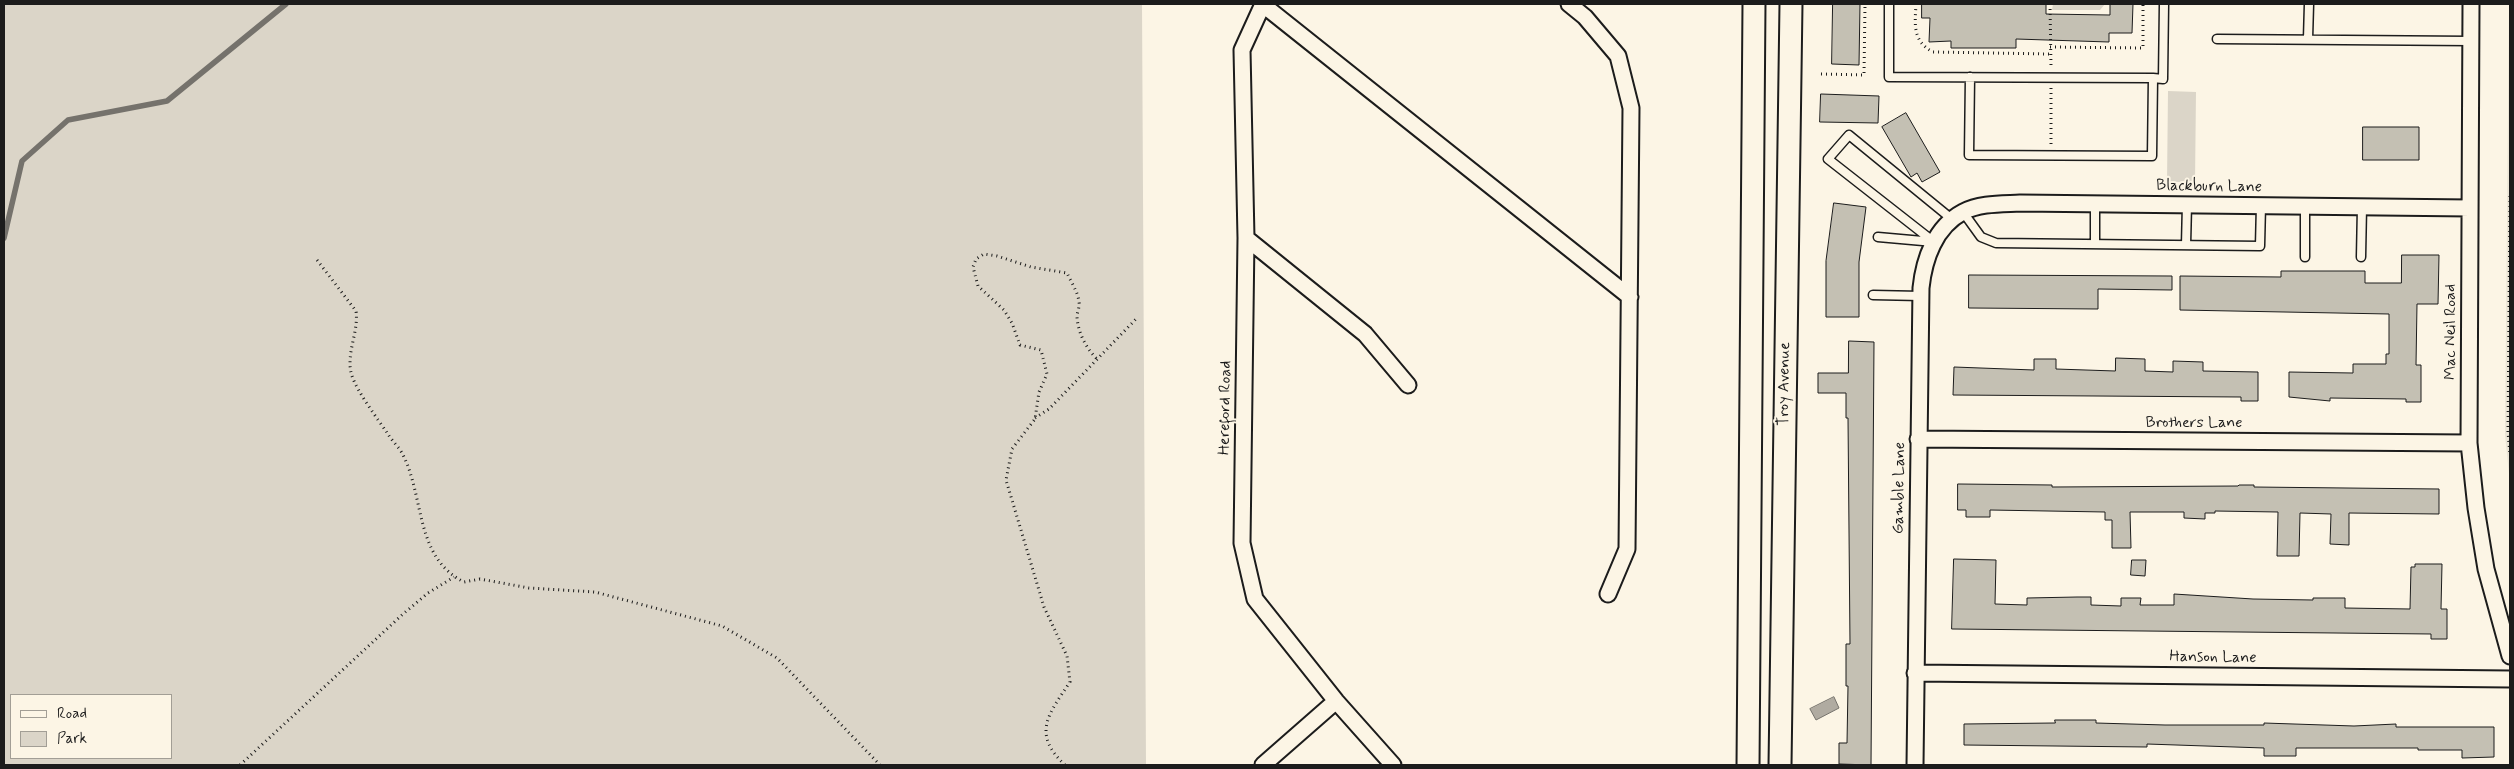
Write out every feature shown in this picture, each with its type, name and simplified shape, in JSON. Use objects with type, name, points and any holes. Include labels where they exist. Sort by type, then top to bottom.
[{"type":"main road","name":"Troy Avenue","points":[[1748,765],[1754,4]]},
{"type":"main road","name":"Troy Avenue","points":[[1780,765],[1791,4]]},
{"type":"street","points":[[1263,4],[1630,297]]},
{"type":"street","name":"Hereford Road","points":[[1263,4],[1242,50],[1246,238],[1242,542],[1255,599],[1336,701],[1393,765]]},
{"type":"street","points":[[1570,4],[1585,17],[1618,56],[1631,108],[1627,549],[1608,594]]},
{"type":"street","name":"Mac Neil Road","points":[[2471,4],[2469,443],[2476,508],[2486,568],[2510,656]]},
{"type":"street","name":"Blackburn Lane","points":[[1958,216],[1987,205],[2020,203],[2470,208]]},
{"type":"street","name":"Gamble Lane","points":[[1915,765],[1921,296],[1927,255],[1934,242],[1958,216]]},
{"type":"street","points":[[1246,238],[1365,334],[1408,385]]},
{"type":"street","name":"Brothers Lane","points":[[1918,439],[2469,443]]},
{"type":"street","name":"Hanson Lane","points":[[1915,673],[2510,679]]},
{"type":"street","points":[[1263,765],[1336,701]]},
{"type":"lane","points":[[1889,4],[1888,76],[2052,78],[2163,78],[2164,4]]},
{"type":"lane","points":[[2308,4],[2308,40]]},
{"type":"lane","points":[[2217,39],[2471,41]]},
{"type":"lane","points":[[1970,77],[1969,155],[2152,156],[2153,78]]},
{"type":"lane","points":[[1934,242],[1828,159],[1849,135],[1958,216],[1981,237],[1996,243],[2260,246],[2261,205]]},
{"type":"lane","points":[[2095,204],[2095,244]]},
{"type":"lane","points":[[2186,245],[2188,204]]},
{"type":"lane","points":[[2305,206],[2305,257]]},
{"type":"lane","points":[[2361,257],[2362,206]]},
{"type":"lane","points":[[1878,237],[1934,242]]},
{"type":"lane","points":[[1873,295],[1921,296]]},
{"type":"path","points":[[1821,74],[1864,75],[1865,4]]},
{"type":"path","points":[[1916,4],[1916,37],[1920,43],[1933,52],[2050,54]]},
{"type":"path","points":[[2050,4],[2052,78],[2051,155]]},
{"type":"path","points":[[2050,47],[2143,48],[2143,4]]},
{"type":"path","points":[[2510,196],[2508,423],[2510,455]]},
{"type":"path","points":[[1034,419],[1039,392],[1047,374],[1041,350],[1020,345],[1012,322],[1004,310],[978,286],[973,267],[976,259],[984,254],[997,256],[1031,268],[1067,273],[1078,296],[1080,305],[1077,315],[1080,331],[1085,345],[1097,359]]},
{"type":"path","points":[[317,260],[356,311],[351,347],[352,375],[388,435],[401,452],[410,472],[432,553],[442,567],[454,577],[464,582],[480,579],[522,587],[604,594],[722,626],[777,658],[880,765]]},
{"type":"path","points":[[1065,765],[1053,754],[1047,739],[1046,720],[1049,712],[1070,682],[1066,656],[1044,607],[1006,480],[1012,448],[1034,419],[1049,409],[1136,318]]},
{"type":"path","points":[[240,765],[397,620],[428,593],[454,577]]},
{"type":"shaded area","points":[[2510,4],[2510,483],[2505,435]]},
{"type":"shaded area","points":[[1834,697],[1839,708],[1816,720],[1810,709]]},
{"type":"green space","points":[[4,4],[1142,4],[1146,765],[4,765]]},
{"type":"green space","points":[[2053,4],[2105,4],[2100,10],[2052,10]]},
{"type":"green space","points":[[2168,91],[2196,92],[2195,182],[2167,182]]},
{"type":"building","points":[[1833,4],[1860,4],[1859,65],[1832,64]]},
{"type":"building","points":[[1922,4],[2046,4],[2046,14],[2110,15],[2110,4],[2133,4],[2132,33],[2109,33],[2109,42],[2016,39],[2016,48],[1951,48],[1951,41],[1929,42],[1930,18],[1922,18]]},
{"type":"building","points":[[1821,94],[1879,96],[1878,123],[1820,122]]},
{"type":"building","points":[[1906,113],[1940,172],[1922,182],[1917,173],[1911,177],[1882,127]]},
{"type":"building","points":[[2363,127],[2419,127],[2419,160],[2363,160]]},
{"type":"building","points":[[1834,203],[1866,207],[1859,262],[1859,317],[1826,317],[1826,261]]},
{"type":"building","points":[[2402,255],[2439,255],[2438,304],[2417,304],[2416,365],[2421,365],[2421,402],[2406,402],[2406,399],[2330,398],[2330,401],[2289,397],[2289,372],[2353,373],[2353,364],[2386,364],[2386,354],[2389,354],[2389,314],[2180,310],[2180,276],[2281,277],[2281,271],[2365,271],[2365,283],[2401,283]]},
{"type":"building","points":[[1969,275],[2172,276],[2172,290],[2098,289],[2098,309],[1969,308]]},
{"type":"building","points":[[1849,341],[1874,342],[1871,765],[1839,764],[1839,743],[1847,743],[1848,686],[1846,686],[1846,644],[1850,644],[1848,418],[1846,418],[1846,393],[1818,393],[1818,373],[1848,373]]},
{"type":"building","points":[[2116,358],[2145,359],[2145,371],[2173,372],[2173,361],[2203,362],[2203,371],[2258,372],[2258,401],[2241,401],[2241,397],[1953,395],[1954,367],[2034,370],[2034,359],[2056,359],[2056,369],[2115,371]]},
{"type":"building","points":[[1958,484],[2052,485],[2052,487],[2254,485],[2254,487],[2439,489],[2439,514],[2349,513],[2349,545],[2330,544],[2331,514],[2300,513],[2299,556],[2277,556],[2278,512],[2215,511],[2215,513],[2205,513],[2205,519],[2184,518],[2184,512],[2130,512],[2131,548],[2112,548],[2112,520],[2105,520],[2105,512],[1990,510],[1990,517],[1966,517],[1966,510],[1958,510]]},
{"type":"building","points":[[1954,559],[1996,560],[1995,604],[2027,605],[2027,598],[2091,597],[2091,605],[2121,606],[2121,598],[2141,598],[2140,605],[2174,605],[2174,594],[2253,599],[2313,600],[2313,598],[2345,598],[2345,608],[2410,609],[2411,567],[2415,567],[2415,564],[2442,564],[2441,609],[2447,609],[2447,639],[2431,639],[2431,634],[1952,629]]},
{"type":"building","points":[[2132,560],[2146,560],[2145,576],[2131,575]]},
{"type":"building","points":[[2055,720],[2096,720],[2096,723],[2165,725],[2264,725],[2264,723],[2354,726],[2396,724],[2396,727],[2494,727],[2494,757],[2462,758],[2462,750],[2418,750],[2418,748],[2296,748],[2296,756],[2264,756],[2264,748],[2147,744],[2147,747],[1964,745],[1964,724],[2055,723]]},
{"type":"waterway","points":[[4,238],[22,161],[68,120],[167,101],[286,4]]}]
